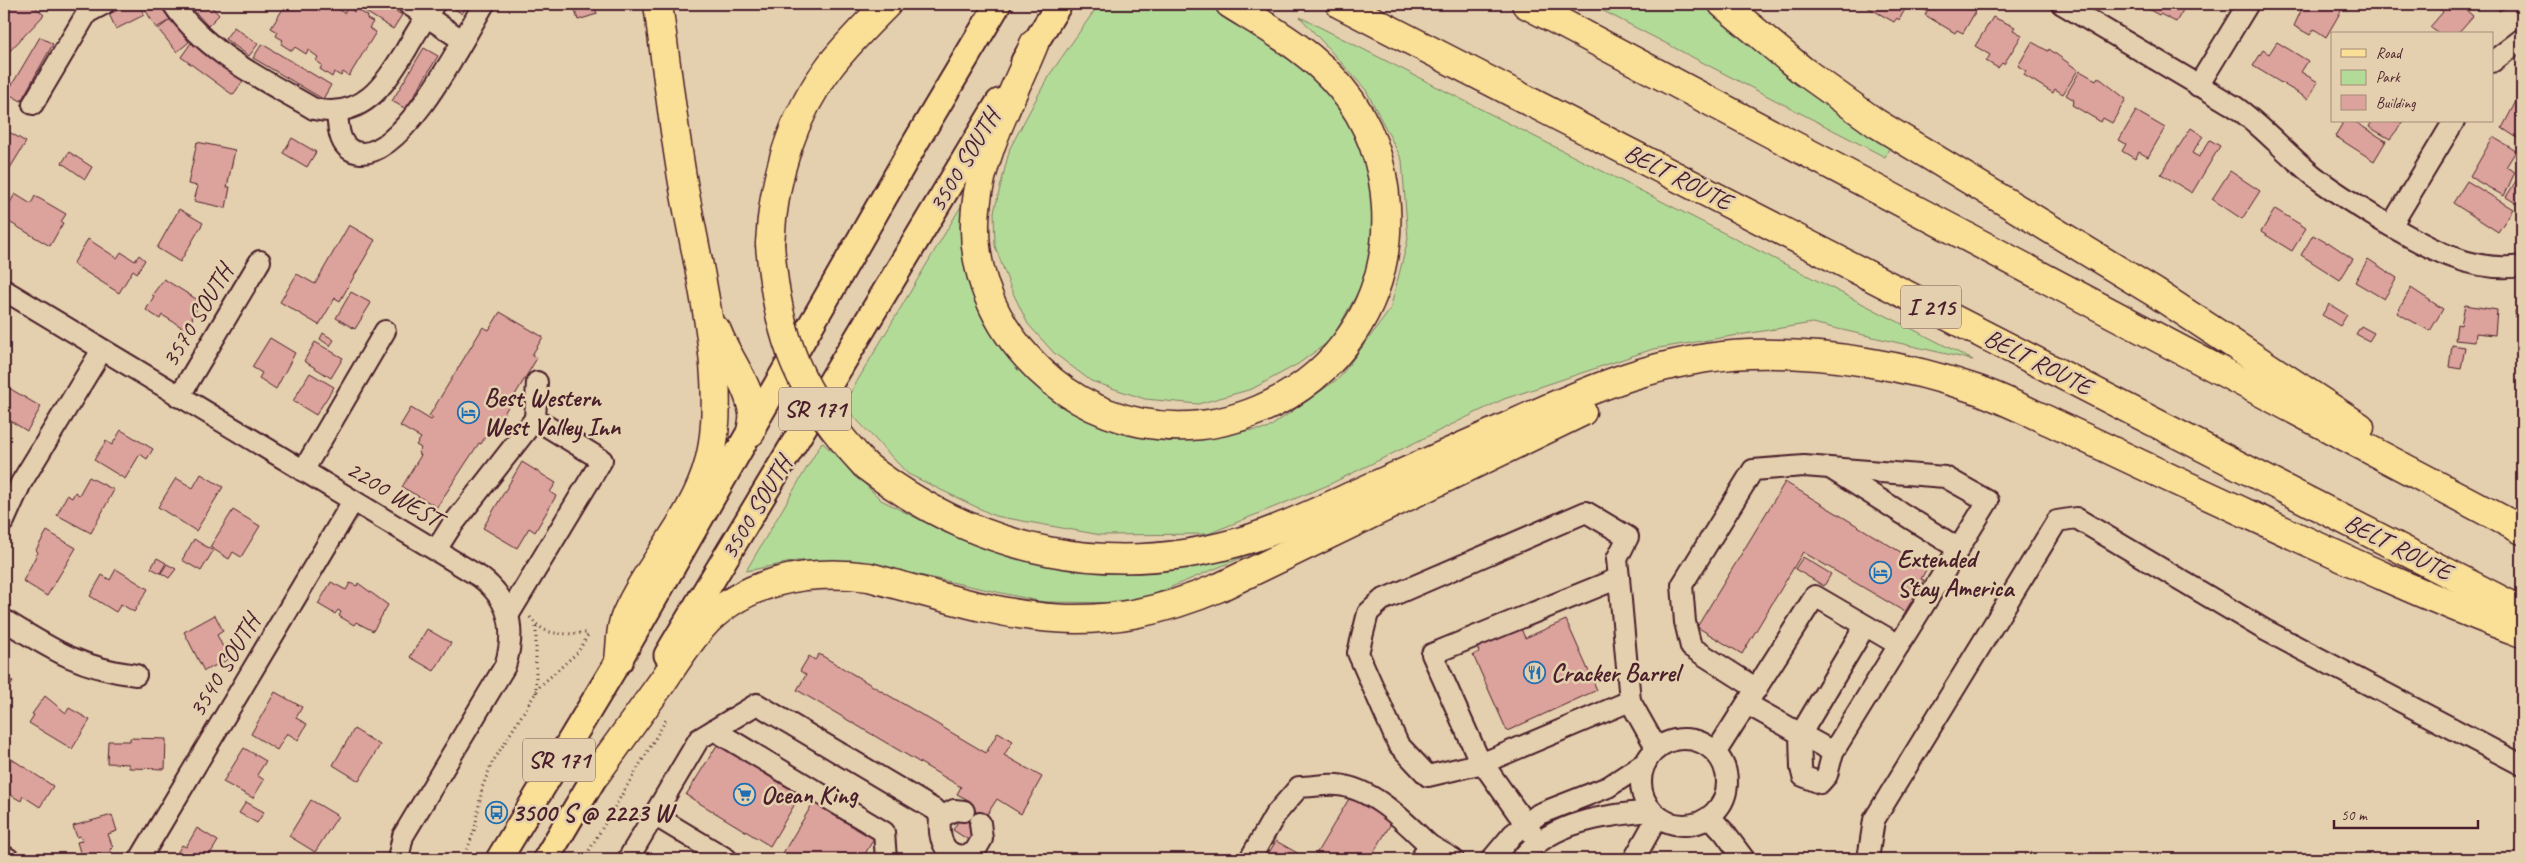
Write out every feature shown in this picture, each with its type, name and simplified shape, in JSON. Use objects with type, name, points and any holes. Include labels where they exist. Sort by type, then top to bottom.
[{"type":"highway","points":[[619,660],[625,617],[699,491],[709,463],[714,438],[716,387],[704,297],[683,182],[658,4]]},
{"type":"highway","points":[[887,4],[830,67],[799,118],[780,169],[775,194],[770,244],[778,307],[798,372],[820,412],[866,466],[903,494],[966,528],[1010,543],[1098,558],[1169,556],[1229,544],[1292,523],[1582,392],[1655,368],[1707,358],[1782,354],[1856,361],[1905,371],[1953,382],[2003,400],[2363,567],[2522,633]]},
{"type":"highway","points":[[1034,44],[988,154],[978,188],[975,223],[976,251],[980,271],[996,313],[1016,344],[1035,367],[1069,394],[1088,404],[1119,417],[1159,426],[1183,427],[1224,423],[1262,410],[1299,389],[1316,375],[1346,343],[1368,305],[1376,284],[1386,241],[1387,219],[1382,174],[1376,151],[1367,130],[1344,91],[1312,58],[1230,4]]},
{"type":"highway","name":"BELT ROUTE","points":[[1340,4],[2522,611]]},
{"type":"highway","points":[[1526,4],[2522,530]]},
{"type":"highway","points":[[1723,4],[1802,70],[1876,123],[2221,335],[2364,430],[2454,495]]},
{"type":"highway","points":[[704,297],[723,349],[747,392],[753,414],[751,432]]},
{"type":"highway","points":[[596,774],[701,628],[736,599],[776,581],[810,575],[850,575],[869,578],[1021,616],[1071,620],[1130,615],[1172,606],[1220,587],[1590,408],[1653,386],[1690,377],[1767,367],[1839,366],[1905,371]]},
{"type":"main road","name":"3500 SOUTH","points":[[498,859],[619,660],[751,432],[872,217],[998,4]]},
{"type":"main road","name":"3500 SOUTH","points":[[546,859],[1059,4]]},
{"type":"street","points":[[33,104],[87,13],[104,4]]},
{"type":"street","points":[[173,4],[192,29],[248,71],[314,109],[337,112],[354,107],[374,95],[389,78],[431,10]]},
{"type":"street","points":[[408,4],[431,10],[462,40]]},
{"type":"street","points":[[337,112],[339,133],[347,148],[355,152],[367,153],[378,150],[398,136],[416,114],[484,4]]},
{"type":"street","points":[[2062,4],[2250,117],[2334,192],[2424,246],[2470,263],[2493,266],[2522,266]]},
{"type":"street","points":[[2198,86],[2248,4]]},
{"type":"street","points":[[2494,60],[2512,44],[2522,39]]},
{"type":"street","points":[[2391,226],[2453,122]]},
{"type":"street","name":"3570 SOUTH","points":[[180,397],[260,261]]},
{"type":"street","name":"2200 WEST","points":[[4,290],[436,550],[490,584],[498,593],[509,614],[511,646],[505,666],[403,836],[398,859]]},
{"type":"street","points":[[303,471],[384,331]]},
{"type":"street","points":[[4,521],[21,483],[102,350]]},
{"type":"street","points":[[436,550],[450,528],[535,419],[537,382]]},
{"type":"street","points":[[509,614],[602,460],[535,419]]},
{"type":"street","points":[[1833,752],[1800,735],[1691,647],[1682,585],[1753,470],[1804,466],[1945,477],[1988,501],[1833,752],[1827,775],[1820,783],[1813,781],[1804,776],[1801,768],[1800,735],[1865,626]]},
{"type":"street","points":[[1829,468],[1958,549]]},
{"type":"street","name":"3540 SOUTH","points":[[140,859],[354,501]]},
{"type":"street","points":[[1492,859],[1502,846],[1526,823],[1554,808],[1608,787],[1651,755],[1668,742],[1680,739],[1693,740],[1706,744],[1716,752],[1725,768],[1728,786],[1725,798],[1710,817],[1699,823],[1686,826],[1674,824],[1655,814],[1644,799],[1641,786],[1642,772],[1651,755],[1630,701],[1617,559],[1628,536],[1586,512],[1382,600],[1368,613],[1358,653],[1398,744],[1428,776],[1483,763],[1630,701]]},
{"type":"street","points":[[1870,858],[1874,820],[2057,521],[2076,518],[2265,630],[2522,765]]},
{"type":"street","points":[[1538,842],[1478,755],[1432,654],[1619,578]]},
{"type":"street","points":[[1716,752],[1815,596],[1899,646]]},
{"type":"street","points":[[4,620],[76,661],[106,671],[136,675]]},
{"type":"street","points":[[628,859],[700,739],[757,704],[937,811],[940,818],[939,834],[951,856],[967,857],[979,846],[982,839],[980,823]]},
{"type":"street","points":[[714,730],[884,832],[886,859]]},
{"type":"street","points":[[1250,859],[1275,815],[1299,787],[1338,785],[1366,794],[1399,817],[1425,852],[1453,859]]},
{"type":"street","points":[[940,818],[954,810],[964,811]]},
{"type":"street","points":[[1522,859],[1538,842],[1569,826],[1612,815],[1655,814]]},
{"type":"street","points":[[1634,859],[1655,814]]},
{"type":"street","points":[[654,815],[720,857]]},
{"type":"street","points":[[1710,817],[1744,859]]},
{"type":"street","points":[[4,856],[9,859]]},
{"type":"path","points":[[464,859],[475,828],[486,775],[540,686],[578,652],[589,633],[549,633],[536,626],[530,618]]},
{"type":"path","points":[[536,626],[536,693]]},
{"type":"path","points":[[584,859],[669,715]]},
{"type":"green space","points":[[1099,4],[1211,4],[1300,60],[1353,117],[1375,175],[1371,264],[1357,294],[1331,340],[1298,364],[1252,389],[1198,404],[1145,399],[1091,381],[1054,353],[1028,324],[1011,289],[995,246],[994,212],[1010,148],[1048,77]]},
{"type":"green space","points":[[1590,4],[1708,4],[1890,146],[1885,157]]},
{"type":"green space","points":[[1300,17],[1973,360],[1812,323],[1653,349],[1504,399],[1326,486],[1208,534],[1101,535],[995,516],[908,474],[843,405],[963,203],[978,303],[1026,376],[1095,420],[1170,438],[1267,429],[1339,378],[1390,310],[1408,239],[1402,160],[1366,90]]},
{"type":"green space","points":[[822,442],[881,500],[946,533],[1025,558],[1291,537],[1133,603],[1043,602],[859,562],[797,561],[746,571]]},
{"type":"building","points":[[4,4],[32,4],[44,15],[4,57]]},
{"type":"building","points":[[132,4],[139,4],[144,15],[116,29],[109,14]]},
{"type":"building","points":[[142,4],[161,4],[170,20],[156,28]]},
{"type":"building","points":[[188,4],[209,4],[219,15],[208,26]]},
{"type":"building","points":[[286,4],[335,4],[333,6],[344,13],[348,7],[354,12],[356,9],[368,16],[367,19],[373,22],[369,28],[376,32],[349,76],[343,72],[341,76],[334,72],[332,77],[320,69],[322,65],[316,61],[318,57],[308,50],[306,54],[295,47],[292,51],[281,44],[283,40],[276,36],[278,32],[271,28]]},
{"type":"building","points":[[353,4],[384,4],[402,15],[393,29]]},
{"type":"building","points":[[448,4],[468,4],[462,14]]},
{"type":"building","points":[[573,4],[594,4],[597,14],[578,20]]},
{"type":"building","points":[[1862,4],[1908,4],[1899,20],[1897,18],[1894,22]]},
{"type":"building","points":[[1923,4],[1972,4],[1971,6],[1977,9],[1963,33],[1957,30],[1955,33],[1925,15],[1927,12],[1921,8]]},
{"type":"building","points":[[2143,4],[2186,5],[2176,22],[2146,8],[2147,6]]},
{"type":"building","points":[[2304,4],[2340,4],[2344,6],[2326,37],[2314,29],[2310,35],[2294,26]]},
{"type":"building","points":[[2436,4],[2459,4],[2473,16],[2459,32],[2436,32],[2430,27],[2443,12]]},
{"type":"building","points":[[2496,4],[2514,4],[2499,11]]},
{"type":"building","points":[[1993,17],[2015,27],[2013,30],[2022,35],[2004,64],[2002,63],[1998,68],[1986,61],[1990,55],[1975,46]]},
{"type":"building","points":[[171,19],[189,42],[177,52],[158,29]]},
{"type":"building","points":[[234,27],[258,44],[249,56],[225,39]]},
{"type":"building","points":[[40,37],[53,44],[21,101],[7,93]]},
{"type":"building","points":[[2032,42],[2048,51],[2049,49],[2078,70],[2063,94],[2055,89],[2053,93],[2024,75],[2026,71],[2018,66]]},
{"type":"building","points":[[2277,42],[2308,61],[2301,72],[2318,82],[2308,99],[2253,66],[2263,50],[2269,54]]},
{"type":"building","points":[[191,43],[243,81],[233,95],[181,57]]},
{"type":"building","points":[[262,44],[331,85],[323,99],[253,58]]},
{"type":"building","points":[[424,48],[438,56],[406,109],[392,101]]},
{"type":"building","points":[[2080,71],[2096,80],[2098,77],[2126,99],[2112,123],[2103,118],[2101,122],[2072,105],[2074,100],[2066,95]]},
{"type":"building","points":[[2522,90],[2522,141],[2502,128]]},
{"type":"building","points":[[2136,111],[2165,128],[2148,157],[2139,152],[2135,159],[2122,151],[2126,144],[2119,140]]},
{"type":"building","points":[[2343,122],[2355,122],[2386,141],[2374,161],[2335,136]]},
{"type":"building","points":[[2372,122],[2403,122],[2390,139],[2369,127]]},
{"type":"building","points":[[2191,128],[2203,136],[2192,153],[2199,157],[2210,140],[2220,146],[2192,193],[2161,174]]},
{"type":"building","points":[[4,129],[26,142],[7,173],[4,171]]},
{"type":"building","points":[[2493,137],[2516,151],[2506,167],[2515,172],[2504,196],[2470,177]]},
{"type":"building","points":[[292,138],[316,152],[307,167],[283,153]]},
{"type":"building","points":[[197,142],[235,150],[227,187],[230,187],[226,208],[194,201],[198,186],[188,184]]},
{"type":"building","points":[[69,152],[92,167],[85,179],[62,163]]},
{"type":"building","points":[[2230,171],[2260,191],[2242,219],[2212,199]]},
{"type":"building","points":[[2467,181],[2513,209],[2498,232],[2453,203]]},
{"type":"building","points":[[2516,181],[2521,184],[2522,182],[2522,207],[2506,197]]},
{"type":"building","points":[[15,194],[31,204],[35,196],[66,214],[50,246],[4,219],[4,213]]},
{"type":"building","points":[[179,209],[203,223],[180,262],[157,248]]},
{"type":"building","points":[[2275,209],[2306,228],[2292,251],[2261,232]]},
{"type":"building","points":[[349,225],[375,240],[340,301],[335,298],[319,325],[280,302],[297,274],[315,284]]},
{"type":"building","points":[[2313,235],[2328,242],[2353,259],[2340,280],[2301,255]]},
{"type":"building","points":[[88,239],[117,258],[121,252],[135,261],[139,255],[145,260],[137,273],[133,270],[119,293],[73,264]]},
{"type":"building","points":[[2368,259],[2397,278],[2384,299],[2355,282]]},
{"type":"building","points":[[164,279],[201,302],[185,329],[162,315],[160,319],[146,310],[154,296],[152,295]]},
{"type":"building","points":[[2411,288],[2443,309],[2430,331],[2397,313]]},
{"type":"building","points":[[351,292],[371,303],[355,329],[336,318]]},
{"type":"building","points":[[2329,304],[2347,315],[2340,326],[2322,315]]},
{"type":"building","points":[[2465,305],[2497,310],[2495,335],[2476,333],[2475,342],[2455,340],[2457,324],[2461,325]]},
{"type":"building","points":[[2518,308],[2522,308],[2522,334],[2518,335],[2515,311],[2519,311]]},
{"type":"building","name":"Best Western West Valley Inn","points":[[500,312],[543,337],[532,355],[537,358],[496,427],[492,425],[437,507],[402,487],[421,455],[418,453],[421,448],[416,445],[421,438],[400,426],[411,408],[431,420],[433,418],[429,416],[483,327],[489,330]]},
{"type":"building","points":[[2361,326],[2374,333],[2369,341],[2356,334]]},
{"type":"building","points":[[323,333],[334,340],[330,346],[320,339]]},
{"type":"building","points":[[270,338],[295,353],[276,389],[259,378],[262,373],[252,367]]},
{"type":"building","points":[[315,342],[343,358],[331,378],[304,361]]},
{"type":"building","points":[[2452,345],[2465,347],[2461,369],[2449,367]]},
{"type":"building","points":[[310,373],[334,387],[316,415],[293,401]]},
{"type":"building","points":[[4,382],[10,386],[9,388],[41,407],[27,431],[4,417]]},
{"type":"building","points":[[121,430],[153,449],[147,459],[140,454],[125,479],[94,460],[106,441],[112,445]]},
{"type":"building","points":[[522,462],[556,483],[550,492],[556,496],[535,532],[529,528],[517,548],[483,528]]},
{"type":"building","points":[[201,474],[223,487],[196,531],[158,507],[176,478],[193,488]]},
{"type":"building","points":[[89,477],[114,490],[91,533],[57,515],[67,495],[72,498],[75,492],[79,495]]},
{"type":"building","name":"Extended Stay America","points":[[1785,482],[1927,568],[1921,579],[1924,580],[1905,612],[1803,552],[1742,654],[1697,627]]},
{"type":"building","points":[[233,510],[260,526],[241,557],[233,552],[229,559],[210,547]]},
{"type":"building","points":[[47,531],[76,548],[47,596],[23,581],[38,552],[36,550]]},
{"type":"building","points":[[194,539],[213,551],[201,571],[182,560]]},
{"type":"building","points":[[1803,557],[1831,574],[1824,586],[1795,569]]},
{"type":"building","points":[[157,558],[166,563],[160,573],[151,568]]},
{"type":"building","points":[[167,564],[176,569],[169,578],[161,573]]},
{"type":"building","points":[[116,569],[148,589],[134,612],[121,604],[116,612],[90,596],[102,575],[110,580]]},
{"type":"building","points":[[331,582],[346,590],[350,583],[357,586],[358,583],[388,605],[373,631],[356,622],[354,625],[339,616],[341,612],[338,610],[335,614],[318,604]]},
{"type":"building","points":[[215,615],[223,631],[217,635],[229,659],[204,671],[184,632]]},
{"type":"building","name":"Cracker Barrel","points":[[1566,620],[1597,690],[1507,731],[1473,655],[1479,652],[1476,644],[1519,624],[1525,638]]},
{"type":"building","points":[[427,629],[451,643],[434,671],[410,657]]},
{"type":"building","points":[[819,654],[986,753],[998,732],[1013,741],[1004,755],[1042,777],[1021,814],[997,799],[970,841],[953,830],[970,801],[957,794],[961,787],[797,690],[806,675],[800,671],[809,656],[815,660]]},
{"type":"building","points":[[4,675],[13,682],[4,696]]},
{"type":"building","points":[[275,692],[302,707],[296,718],[307,724],[298,740],[287,733],[277,750],[251,734]]},
{"type":"building","points":[[45,696],[66,713],[69,708],[90,720],[72,749],[29,723],[34,715],[32,714]]},
{"type":"building","points":[[354,729],[380,745],[359,781],[333,765]]},
{"type":"building","points":[[130,738],[166,739],[165,769],[129,768],[129,764],[107,763],[108,741],[130,741]]},
{"type":"building","points":[[719,742],[802,792],[770,846],[686,795]]},
{"type":"building","points":[[244,748],[266,761],[257,775],[264,780],[253,798],[223,782]]},
{"type":"building","points":[[4,754],[53,786],[40,807],[23,796],[21,801],[4,791]]},
{"type":"building","points":[[1350,797],[1392,822],[1370,859],[1313,859]]},
{"type":"building","points":[[816,798],[876,835],[862,859],[787,859],[789,857],[783,853]]},
{"type":"building","points":[[311,800],[338,816],[315,852],[289,836]]},
{"type":"building","points":[[246,802],[264,812],[257,823],[239,813]]},
{"type":"building","points":[[112,815],[117,831],[108,834],[113,848],[110,849],[113,856],[102,859],[100,853],[82,859],[77,842],[82,841],[80,836],[77,837],[73,826]]},
{"type":"building","points":[[197,828],[218,841],[207,859],[174,858],[182,845],[186,847]]},
{"type":"building","points":[[1276,841],[1308,859],[1265,859]]},
{"type":"place","name":"Best Western West Valley Inn","points":[[468,412]]},
{"type":"place","name":"Extended Stay America","points":[[1881,573]]},
{"type":"place","name":"Cracker Barrel","points":[[1535,673]]},
{"type":"place","name":"Ocean King","points":[[745,795]]},
{"type":"place","name":"3500 S @ 2223 W","points":[[496,813]]}]
